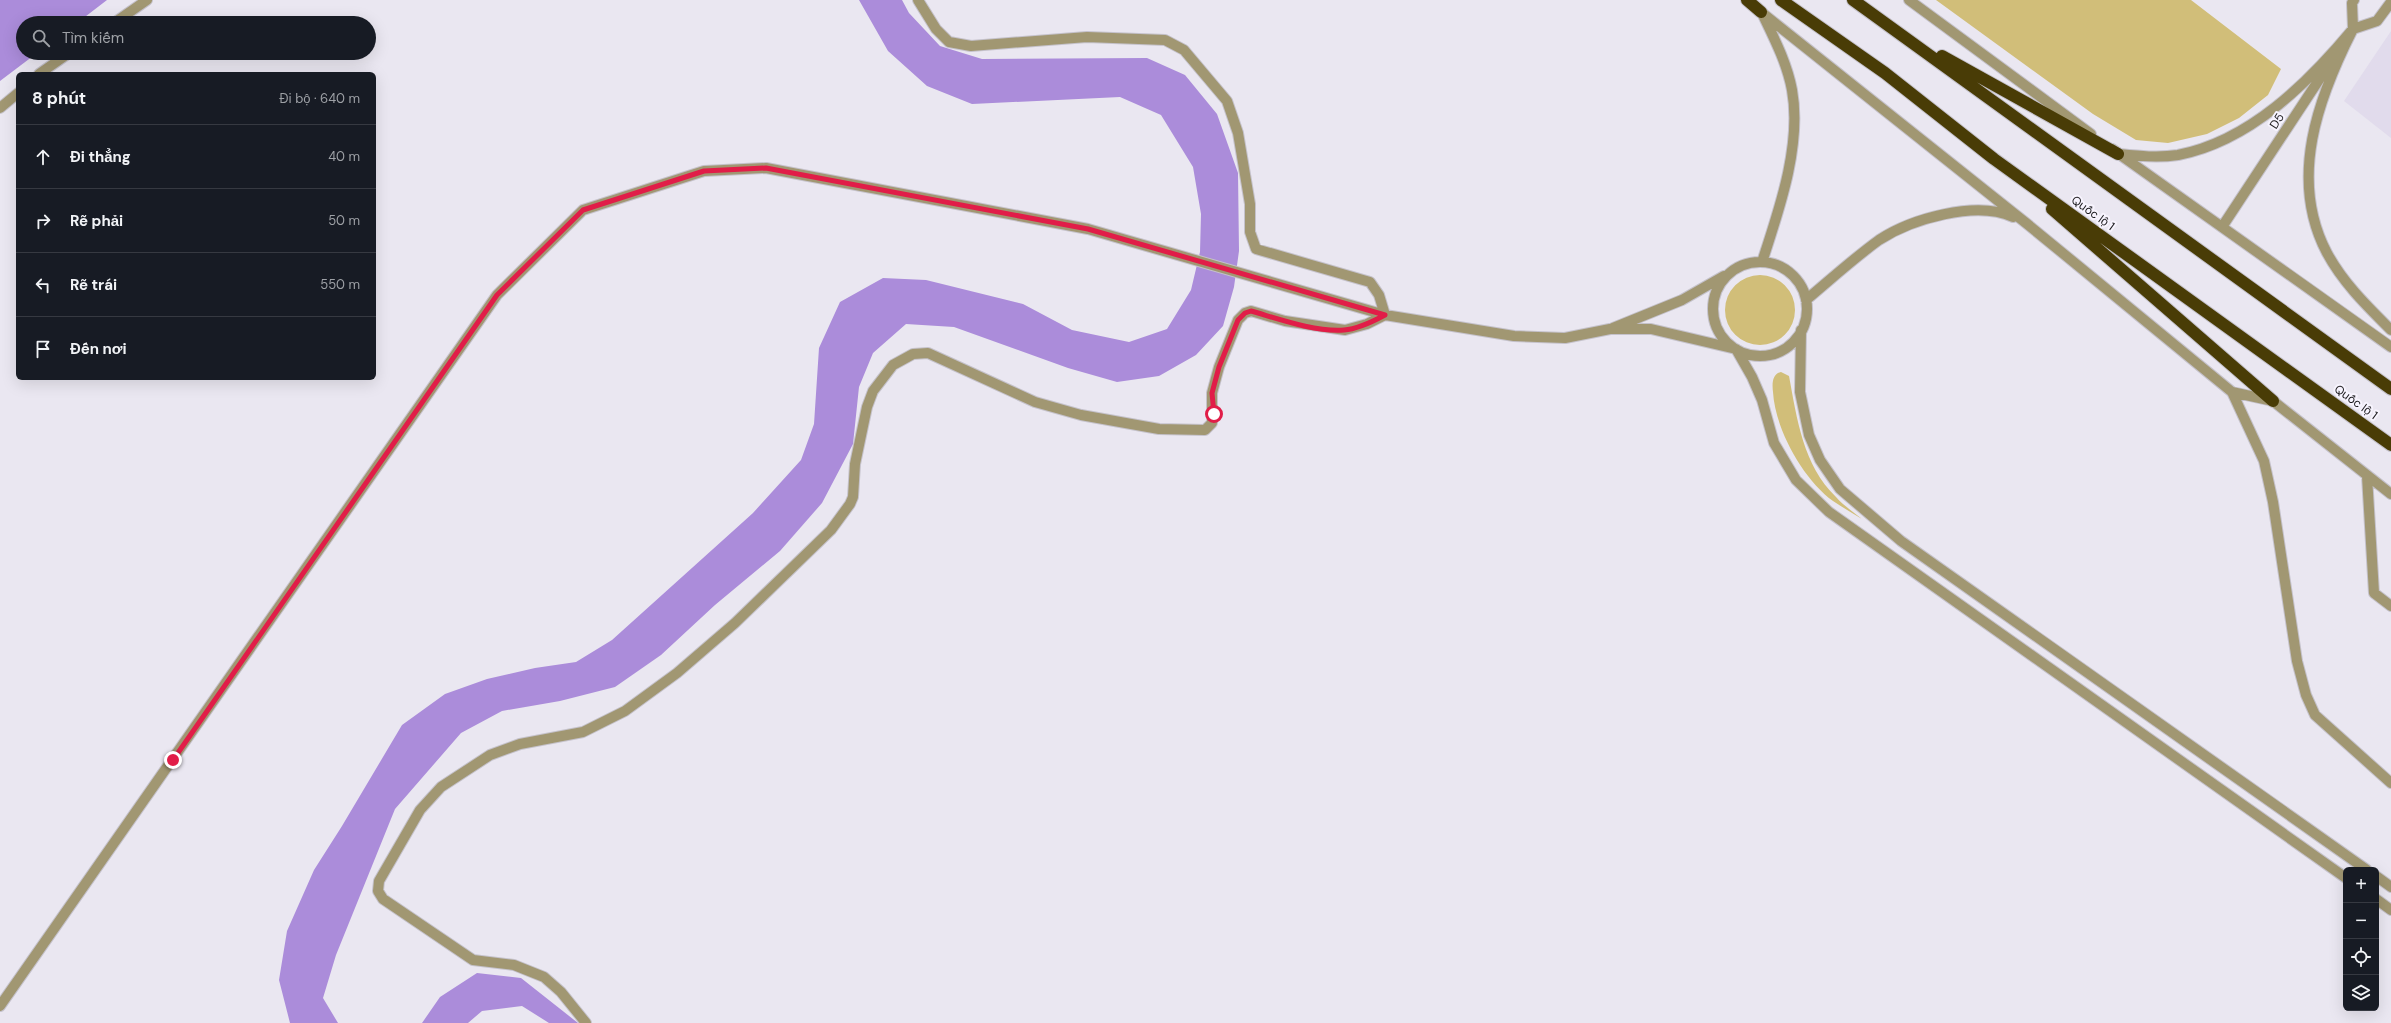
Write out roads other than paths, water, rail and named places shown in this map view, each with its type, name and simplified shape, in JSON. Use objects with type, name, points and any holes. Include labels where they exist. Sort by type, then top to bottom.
[{"type":"highway","points":[[1746,0],[1761,12]]},
{"type":"highway","name":"Quốc lộ 1","points":[[1781,0],[1885,73],[1994,158],[2391,445]]},
{"type":"highway","points":[[1853,0],[2391,389]]},
{"type":"highway","points":[[1894,29],[2118,154]]},
{"type":"highway","points":[[1994,158],[2273,401]]},
{"type":"street","points":[[124,16],[146,0]]},
{"type":"street","points":[[918,0],[936,29],[949,42],[964,44],[1016,44],[1087,37],[1165,40],[1184,50],[1227,101],[1238,133],[1250,204],[1250,232],[1256,249],[1370,282],[1379,295],[1385,315]]},
{"type":"street","points":[[1909,0],[2118,154],[2391,347]]},
{"type":"street","points":[[2353,1],[2353,29],[2332,69],[2314,124],[2307,171],[2314,219],[2328,253],[2356,296],[2391,330]]},
{"type":"street","points":[[2118,154],[2159,157],[2177,155],[2210,146],[2247,127],[2291,95],[2324,64],[2353,29],[2377,21],[2391,2]]},
{"type":"street","points":[[1761,12],[2026,223],[2232,392],[2264,461],[2276,524],[2296,661],[2306,695],[2315,715],[2391,783]]},
{"type":"street","points":[[1761,12],[1781,54],[1792,90],[1794,131],[1782,201],[1762,262]]},
{"type":"street","name":"D5","points":[[2222,227],[2353,29]]},
{"type":"street","points":[[43,72],[59,60]]},
{"type":"street","points":[[0,108],[16,95]]},
{"type":"street","points":[[0,1006],[497,295],[583,210],[704,171],[766,168],[1088,229],[1385,315],[1514,336],[1565,338],[1610,329],[1651,329],[1736,349],[1750,354],[1765,355],[1780,351],[1792,343],[1801,330],[1806,315],[1806,300],[1800,285],[1790,273],[1777,265],[1762,262],[1746,264],[1732,270],[1682,300],[1648,312],[1610,329]]},
{"type":"street","points":[[1806,300],[1880,240],[1905,226],[1936,217],[1971,210],[2002,212],[2026,223]]},
{"type":"street","points":[[1732,270],[1721,281],[1715,296],[1713,311],[1716,326],[1724,339],[1736,349],[1757,388],[1774,443],[1796,480],[1829,512],[2343,876]]},
{"type":"street","points":[[586,1023],[561,992],[544,977],[514,965],[473,960],[383,899],[378,891],[379,881],[420,810],[441,787],[490,755],[520,744],[583,732],[625,711],[677,673],[735,623],[827,534],[853,497],[855,464],[867,407],[873,391],[893,365],[913,354],[928,354],[1035,402],[1074,413],[1159,429],[1205,430],[1212,423],[1212,393],[1219,367],[1238,320],[1245,313],[1251,311],[1285,321],[1345,330],[1367,324],[1385,315]]},
{"type":"street","points":[[1801,330],[1800,392],[1809,435],[1820,460],[1840,489],[1901,540],[2363,867]]},
{"type":"street","points":[[2232,392],[2273,401],[2391,494]]},
{"type":"street","points":[[2367,476],[2374,593],[2391,606]]},
{"type":"street","points":[[2379,878],[2391,887]]},
{"type":"street","points":[[2379,901],[2391,910]]}]
